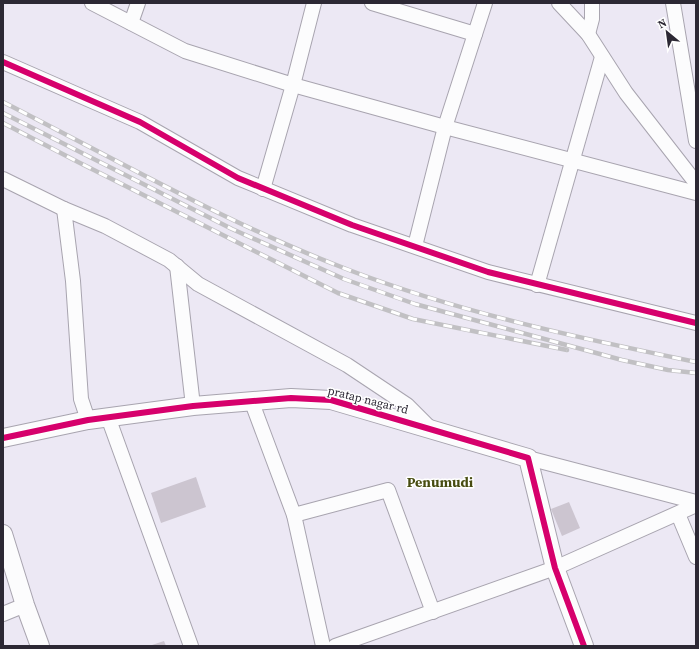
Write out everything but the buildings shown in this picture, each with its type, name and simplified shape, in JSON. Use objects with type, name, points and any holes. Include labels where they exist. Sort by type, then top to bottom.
[{"type":"street","points":[[92,3],[185,52],[293,85],[445,127],[696,193]]},
{"type":"street","points":[[131,24],[138,3]]},
{"type":"street","points":[[264,189],[314,3]]},
{"type":"street","points":[[372,3],[475,34]]},
{"type":"street","points":[[415,246],[445,127],[485,3]]},
{"type":"street","points":[[559,3],[588,34],[626,93],[696,183]]},
{"type":"street","points":[[588,34],[592,19],[592,3]]},
{"type":"street","points":[[673,3],[696,141]]},
{"type":"street","points":[[537,285],[571,161],[602,57]]},
{"type":"street","points":[[3,62],[140,122],[238,178],[352,225],[488,272],[696,323]]},
{"type":"street","points":[[3,179],[64,209],[105,226],[177,266],[198,284],[347,365],[407,405],[431,429]]},
{"type":"street","points":[[64,209],[74,281],[81,399],[88,420]]},
{"type":"street","points":[[177,266],[193,406]]},
{"type":"street","name":"pratap nagar rd","points":[[3,438],[108,417],[193,406],[251,400],[291,398],[331,400],[528,458]]},
{"type":"street","points":[[251,400],[294,515],[323,646]]},
{"type":"street","points":[[108,417],[191,646]]},
{"type":"street","points":[[584,646],[555,568],[528,458],[696,502]]},
{"type":"street","points":[[294,515],[388,490],[433,612]]},
{"type":"street","points":[[335,646],[555,568],[696,505]]},
{"type":"street","points":[[678,514],[696,557]]},
{"type":"street","points":[[3,534],[25,605],[35,628],[40,646]]},
{"type":"street","points":[[3,614],[25,605]]},
{"type":"railway","points":[[3,102],[217,212],[261,233],[349,270],[477,312],[564,334],[696,362]]},
{"type":"railway","points":[[3,113],[232,229],[344,279],[415,304],[622,360],[668,370],[696,373]]},
{"type":"railway","points":[[3,123],[338,293],[413,319],[567,350]]},
{"type":"cycle path","points":[[3,62],[140,122],[238,178],[352,225],[488,272],[696,323]]},
{"type":"cycle path","points":[[3,438],[88,420],[193,406],[291,398],[331,400],[528,458],[555,568],[584,646]]},
{"type":"district","name":"Penumudi","points":[[440,482]]}]
